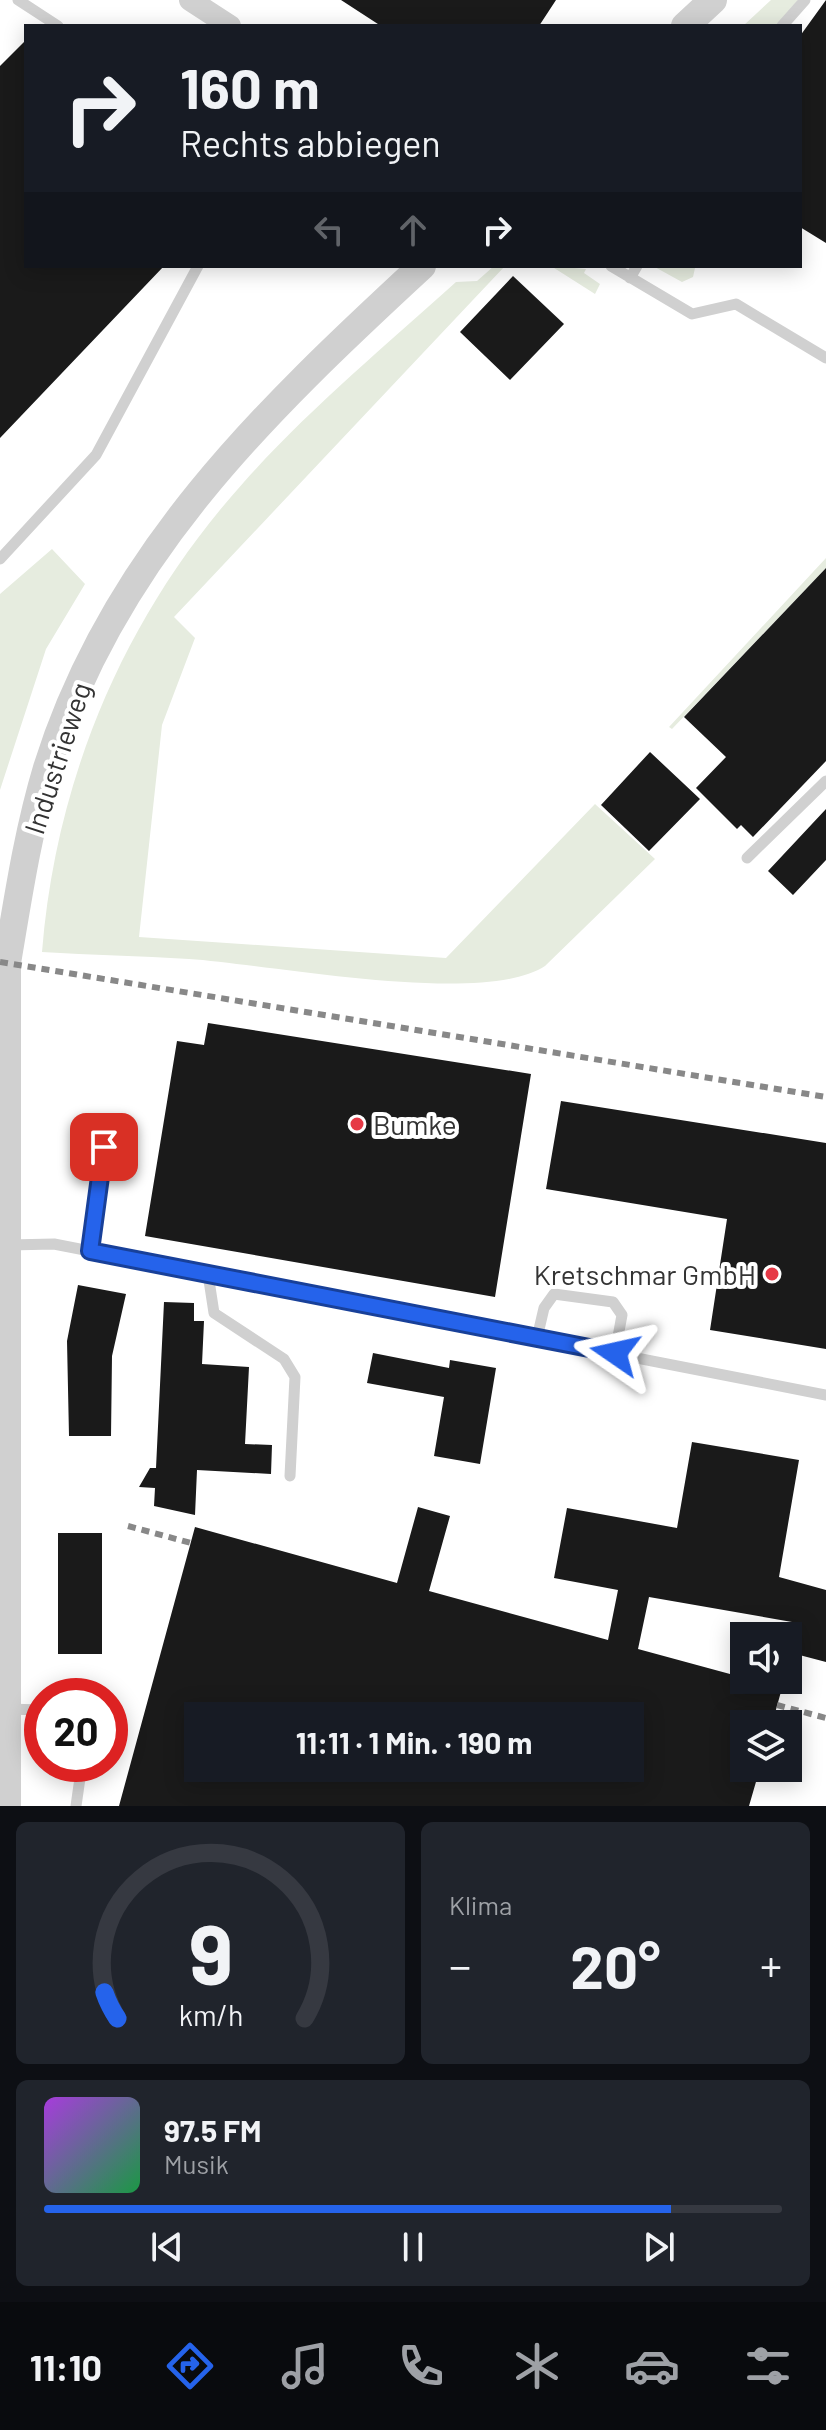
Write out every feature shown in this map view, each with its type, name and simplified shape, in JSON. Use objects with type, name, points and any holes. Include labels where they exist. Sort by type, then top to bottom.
[{"type":"street","points":[[190,0],[227,24]]},
{"type":"street","points":[[687,24],[713,0]]},
{"type":"street","name":"Industrieweg","points":[[7,1806],[7,963],[30,834],[48,767],[78,689],[140,574],[205,482],[317,363],[420,268]]},
{"type":"lane","points":[[18,0],[55,24]]},
{"type":"lane","points":[[784,24],[805,0]]},
{"type":"lane","points":[[0,559],[96,455],[197,268]]},
{"type":"lane","points":[[614,268],[692,314],[736,304],[826,358]]},
{"type":"lane","points":[[630,278],[636,268]]},
{"type":"lane","points":[[747,858],[826,781]]},
{"type":"lane","points":[[90,1251],[104,1147]]},
{"type":"lane","points":[[9,1245],[54,1244],[826,1395]]},
{"type":"lane","points":[[208,1274],[214,1313],[284,1359],[295,1377],[290,1476]]},
{"type":"lane","points":[[537,1338],[544,1308],[554,1294],[613,1302],[622,1315],[615,1353]]},
{"type":"lane","points":[[7,1709],[24,1709]]},
{"type":"lane","points":[[76,1806],[79,1782]]},
{"type":"shaded area","points":[[771,0],[798,0],[779,24],[745,24]]},
{"type":"shaded area","points":[[492,268],[503,268],[174,617],[195,638],[162,725],[139,937],[446,958],[595,804],[655,859],[545,966],[515,978],[474,983],[426,983],[189,959],[42,952],[50,887],[63,823],[81,760],[104,700],[132,642],[165,586],[202,533],[244,482],[294,430],[456,282],[477,281]]},
{"type":"shaded area","points":[[554,268],[586,269],[584,273],[600,284],[595,294]]},
{"type":"shaded area","points":[[657,268],[695,268],[693,277],[682,282]]},
{"type":"shaded area","points":[[52,549],[85,584],[46,649],[0,790],[0,594]]},
{"type":"shaded area","points":[[826,558],[826,568],[672,729],[669,727]]},
{"type":"building","points":[[341,0],[556,0],[540,24],[378,24]]},
{"type":"building","points":[[826,0],[826,243],[802,228],[802,33]]},
{"type":"building","points":[[24,42],[24,268],[162,268],[0,438],[0,66]]},
{"type":"building","points":[[513,276],[564,324],[510,380],[460,332]]},
{"type":"building","points":[[826,568],[826,761],[753,837],[741,825],[737,829],[696,788],[726,757],[684,717]]},
{"type":"building","points":[[650,752],[700,799],[649,851],[601,805]]},
{"type":"building","points":[[826,809],[826,860],[793,895],[768,871]]},
{"type":"building","name":"Bumke","points":[[208,1023],[531,1074],[495,1297],[145,1236],[177,1041],[204,1045]]},
{"type":"building","name":"Kretschmar GmbH","points":[[561,1101],[826,1143],[826,1349],[710,1330],[727,1219],[546,1189]]},
{"type":"building","points":[[78,1285],[126,1294],[112,1356],[111,1436],[69,1436],[67,1341]]},
{"type":"building","points":[[164,1302],[194,1303],[194,1321],[204,1321],[202,1364],[249,1367],[245,1444],[272,1445],[271,1474],[197,1470],[195,1515],[154,1506],[155,1488],[139,1487],[150,1468],[156,1468]]},
{"type":"building","points":[[373,1353],[449,1368],[450,1360],[496,1368],[480,1464],[434,1456],[444,1397],[367,1383]]},
{"type":"building","points":[[692,1442],[799,1460],[779,1577],[826,1590],[826,1662],[802,1656],[802,1622],[649,1597],[638,1649],[730,1674],[730,1694],[780,1694],[776,1710],[730,1710],[730,1782],[756,1782],[749,1806],[119,1806],[195,1527],[397,1583],[418,1507],[450,1516],[429,1591],[608,1640],[618,1590],[554,1578],[567,1508],[677,1528]]},
{"type":"building","points":[[58,1533],[102,1533],[102,1654],[58,1654]]},
{"type":"railway","points":[[0,962],[826,1097]]},
{"type":"railway","points":[[128,1526],[191,1543]]},
{"type":"railway","points":[[777,1705],[826,1718]]},
{"type":"place","name":"Bumke","points":[[357,1124]]},
{"type":"place","name":"Kretschmar GmbH","points":[[772,1274]]},
{"type":"route","points":[[104,1147],[90,1251],[615,1353]]}]
